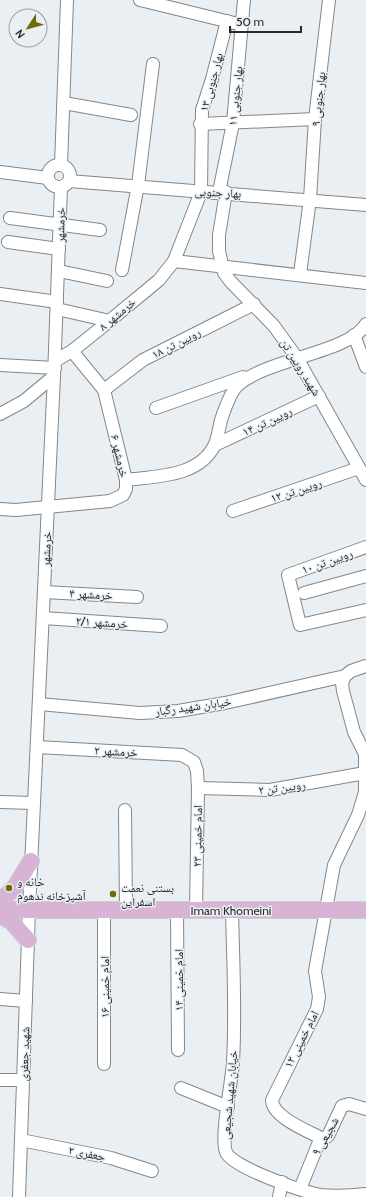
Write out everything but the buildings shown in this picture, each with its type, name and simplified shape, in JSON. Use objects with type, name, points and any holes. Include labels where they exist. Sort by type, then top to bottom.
[{"type":"main road","points":[[0,902],[19,881],[31,861]]},
{"type":"main road","name":"Imam Khomeini","points":[[0,910],[366,910]]},
{"type":"main road","points":[[0,915],[11,921],[28,940]]},
{"type":"street","points":[[61,165],[67,0]]},
{"type":"street","points":[[140,0],[242,25]]},
{"type":"street","name":"بهار جنوبی ۱۱","points":[[221,265],[219,235],[222,192],[233,123],[244,0]]},
{"type":"street","name":"بهار جنوبی ۹","points":[[300,274],[310,199],[315,119],[329,0]]},
{"type":"street","name":"بهار جنوبی ۱۳","points":[[201,192],[200,124],[202,110],[212,79],[227,21]]},
{"type":"street","points":[[122,270],[138,185],[153,64]]},
{"type":"street","points":[[64,103],[131,115]]},
{"type":"street","points":[[200,124],[315,119]]},
{"type":"street","points":[[61,165],[69,171],[65,184],[52,185],[48,178],[48,174],[53,166],[61,165]]},
{"type":"street","points":[[0,172],[48,178]]},
{"type":"street","name":"بهار جنوبی","points":[[65,184],[138,185],[201,192],[222,192],[366,205]]},
{"type":"street","name":"خرمشهر","points":[[29,910],[55,368],[60,225],[65,184]]},
{"type":"street","name":"خرمشهر ۸","points":[[0,414],[24,401],[72,351],[159,280],[174,261],[201,192]]},
{"type":"street","points":[[10,218],[100,230]]},
{"type":"street","points":[[8,242],[59,249]]},
{"type":"street","points":[[174,261],[300,274],[366,283]]},
{"type":"street","name":"شهید رویین تن","points":[[221,265],[231,282],[274,326],[297,358],[366,480]]},
{"type":"street","points":[[59,271],[107,281]]},
{"type":"street","points":[[0,294],[57,306],[110,320]]},
{"type":"street","name":"رویین تن ۱۸","points":[[104,390],[144,360],[254,304]]},
{"type":"street","points":[[156,408],[338,345],[354,336],[366,324]]},
{"type":"street","points":[[354,336],[365,359]]},
{"type":"street","name":"خرمشهر ۶","points":[[0,509],[48,507],[118,499],[123,495],[126,489],[126,480],[104,390],[72,351]]},
{"type":"street","points":[[0,365],[55,368]]},
{"type":"street","points":[[126,480],[179,473],[194,468],[215,445],[224,411],[237,386],[258,372]]},
{"type":"street","name":"رویین تن ۱۴","points":[[215,445],[319,396]]},
{"type":"street","name":"رویین تن ۱۲","points":[[233,511],[359,468]]},
{"type":"street","name":"رویین تن ۱۰","points":[[366,547],[288,575],[300,625],[366,610]]},
{"type":"street","points":[[304,593],[366,576]]},
{"type":"street","name":"خرمشهر ۴","points":[[44,592],[137,597]]},
{"type":"street","name":"خرمشهر ۲/۱","points":[[43,618],[161,626]]},
{"type":"street","name":"خیابان شهید رگبار","points":[[39,704],[140,713],[178,711],[225,703],[345,676],[351,671],[366,666]]},
{"type":"street","points":[[326,910],[334,865],[358,815],[365,792],[365,754],[354,732],[343,691],[342,682],[345,676]]},
{"type":"street","name":"خرمشهر ۲","points":[[37,747],[182,755],[194,762]]},
{"type":"street","name":"امام خمینی ۲۳","points":[[194,762],[197,772],[198,788],[196,910]]},
{"type":"street","name":"رویین تن ۲","points":[[198,788],[270,790],[365,773]]},
{"type":"street","points":[[0,802],[34,803]]},
{"type":"street","points":[[125,810],[126,910]]},
{"type":"street","name":"شهید جعفری","points":[[22,1197],[21,1140],[29,910]]},
{"type":"street","name":"امام خمینی ۱۶","points":[[104,910],[104,1064]]},
{"type":"street","name":"امام خمینی ۱۴","points":[[177,910],[178,1050]]},
{"type":"street","name":"خیابان شهید شجیعی","points":[[232,910],[234,1020],[233,1063],[224,1144],[226,1153],[231,1160],[242,1166],[300,1189],[322,1195],[366,1194]]},
{"type":"street","name":"امام خمینی ۱۲","points":[[323,1139],[282,1116],[275,1110],[272,1100],[317,1009],[319,997],[315,971],[326,910]]},
{"type":"street","points":[[0,999],[26,1001]]},
{"type":"street","points":[[0,1080],[23,1080]]},
{"type":"street","points":[[181,1088],[228,1107]]},
{"type":"street","name":"شجیعی ۹","points":[[300,1189],[319,1142],[328,1136],[342,1106],[348,1104],[366,1109]]},
{"type":"street","name":"جعفری ۲","points":[[21,1140],[111,1158],[152,1171]]},
{"type":"street","points":[[279,1197],[282,1182]]},
{"type":"place","name":"خانه و آشپزخانه ندهوم","points":[[9,888]]},
{"type":"place","name":"بستنی نعمت اسفراین","points":[[113,894]]}]
